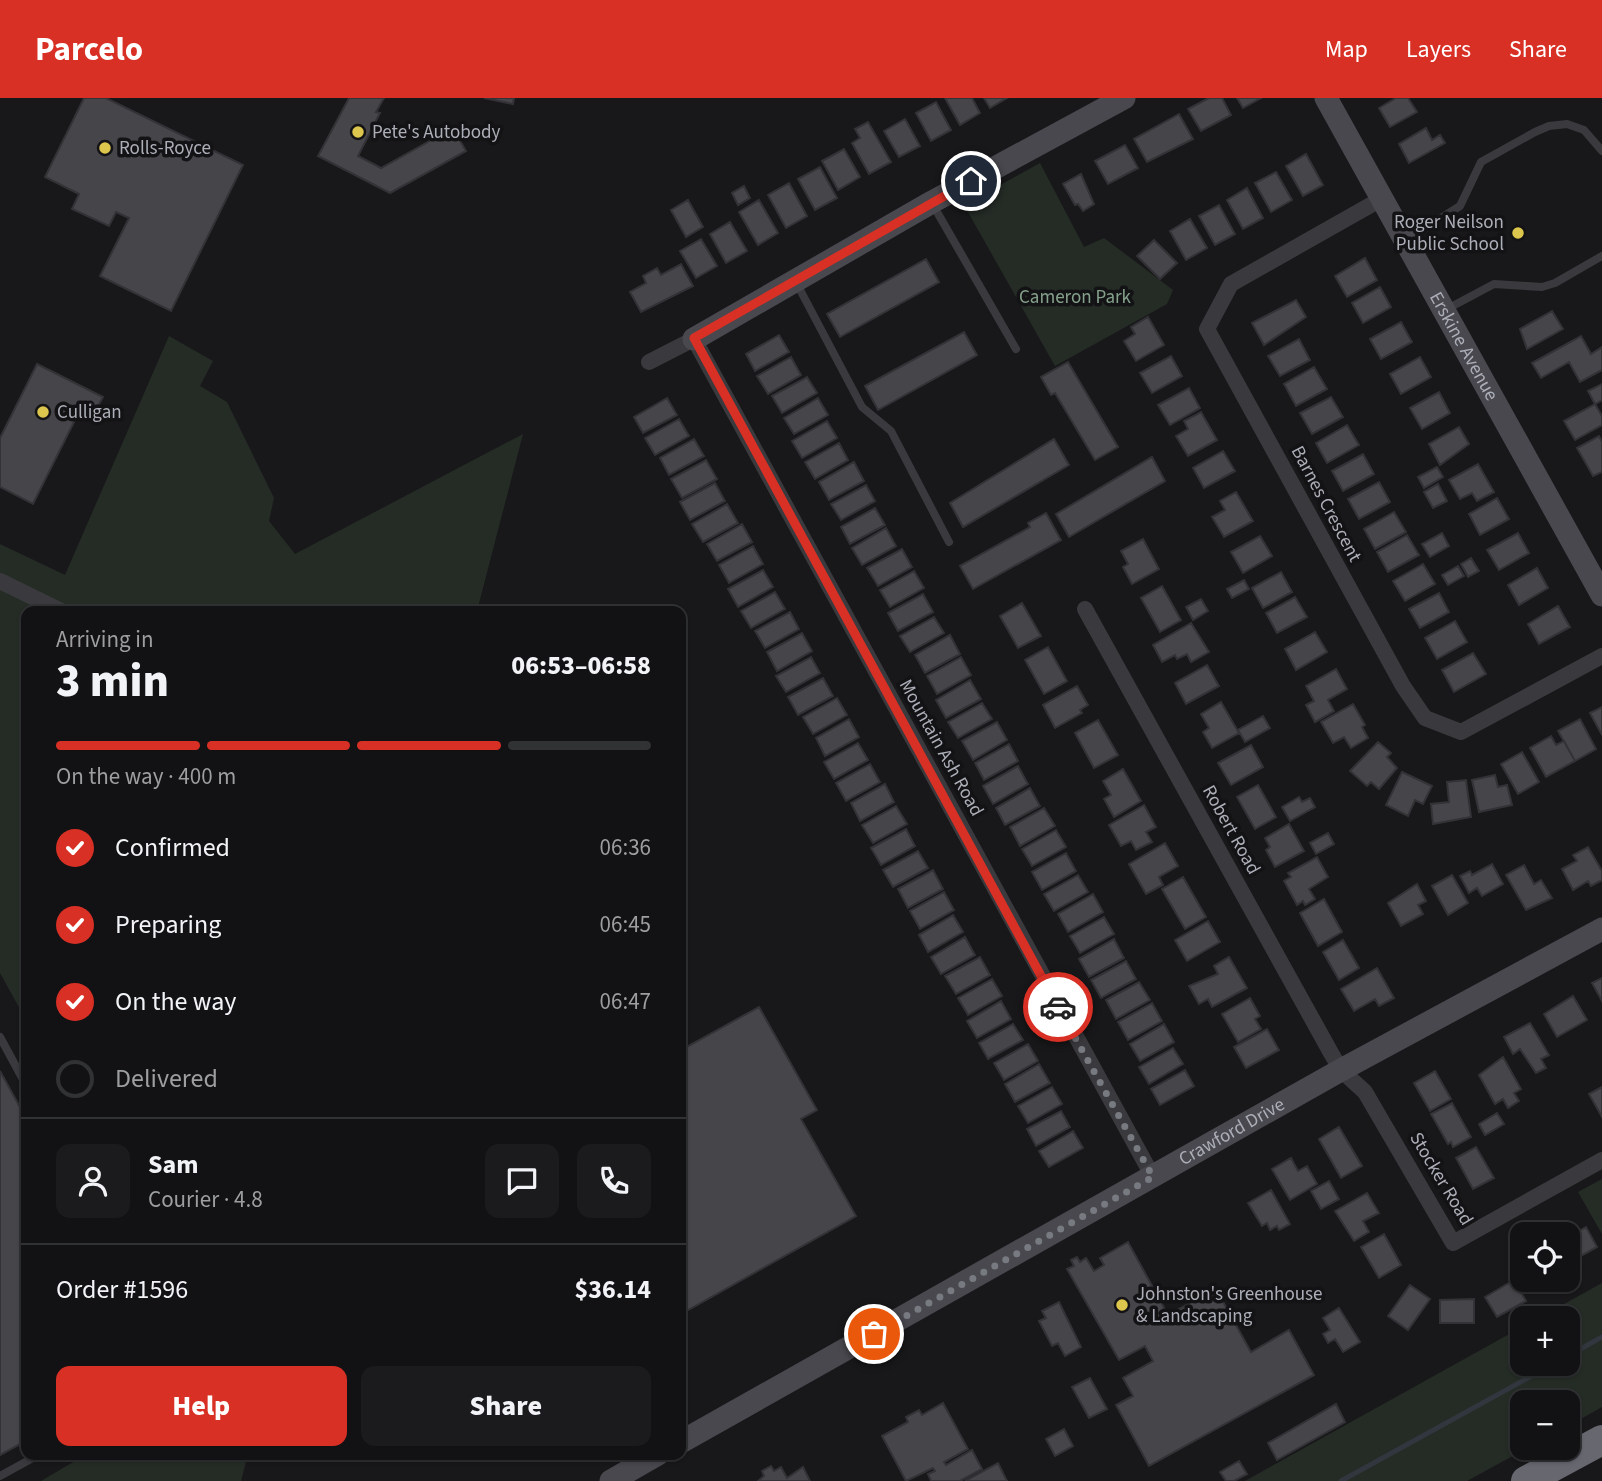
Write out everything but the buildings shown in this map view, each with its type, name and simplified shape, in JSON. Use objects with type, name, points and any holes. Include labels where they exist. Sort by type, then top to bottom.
[{"type":"highway","points":[[1526,1481],[1602,1440]]},
{"type":"street","points":[[649,362],[932,202],[1124,98]]},
{"type":"street","name":"Erskine Avenue","points":[[1326,98],[1602,595]]},
{"type":"street","name":"Barnes Crescent","points":[[1383,198],[1231,284],[1208,329],[1367,624],[1425,718],[1461,732],[1602,656]]},
{"type":"street","name":"Mountain Ash Road","points":[[694,338],[1153,1177]]},
{"type":"street","points":[[0,581],[51,606]]},
{"type":"street","name":"Robert Road","points":[[1085,609],[1341,1070]]},
{"type":"street","name":"Crawford Drive","points":[[686,1439],[1341,1070],[1602,929]]},
{"type":"street","name":"Stocker Road","points":[[1341,1070],[1365,1092],[1453,1243],[1602,1160]]},
{"type":"street","points":[[611,1481],[648,1460]]},
{"type":"lane","points":[[1406,240],[1460,206],[1481,162],[1535,132],[1549,126],[1567,124],[1584,130],[1602,151]]},
{"type":"lane","points":[[932,202],[1016,349]]},
{"type":"lane","points":[[1445,310],[1494,284],[1542,287],[1555,283],[1602,256]]},
{"type":"lane","points":[[796,281],[863,407],[891,431],[950,542]]},
{"type":"lane","points":[[0,1037],[21,1076]]},
{"type":"lane","points":[[0,1476],[29,1460]]},
{"type":"green space","name":"Cameron Park","points":[[1040,163],[1084,247],[1104,238],[1173,290],[1167,304],[1055,366],[964,205]]},
{"type":"green space","points":[[169,336],[213,361],[200,386],[227,402],[274,498],[269,521],[295,554],[523,434],[478,606],[21,606],[21,1011],[0,973],[0,544],[65,575]]},
{"type":"green space","points":[[1602,1179],[1602,1234],[1578,1192]]},
{"type":"green space","points":[[1602,1283],[1602,1407],[1580,1419],[1580,1390],[1510,1390],[1510,1457],[1467,1481],[1245,1481],[1510,1334],[1510,1376],[1580,1376],[1580,1306],[1561,1306]]},
{"type":"green space","points":[[77,1460],[246,1460],[241,1481],[41,1481]]},
{"type":"waterway","points":[[1580,1349],[1602,1337]]},
{"type":"waterway","points":[[1341,1481],[1531,1376]]},
{"type":"way so far","points":[[874,1334],[1153,1177],[1058,1007]]},
{"type":"place","name":"Pete's Autobody","points":[[358,132]]},
{"type":"place","name":"Rolls-Royce","points":[[105,148]]},
{"type":"place","name":"Roger Neilson Public School","points":[[1518,233]]},
{"type":"place","name":"Culligan","points":[[43,412]]},
{"type":"place","name":"Johnston's Greenhouse & Landscaping","points":[[1122,1305]]},
{"type":"route","points":[[971,181],[694,338],[1058,1007]]}]
